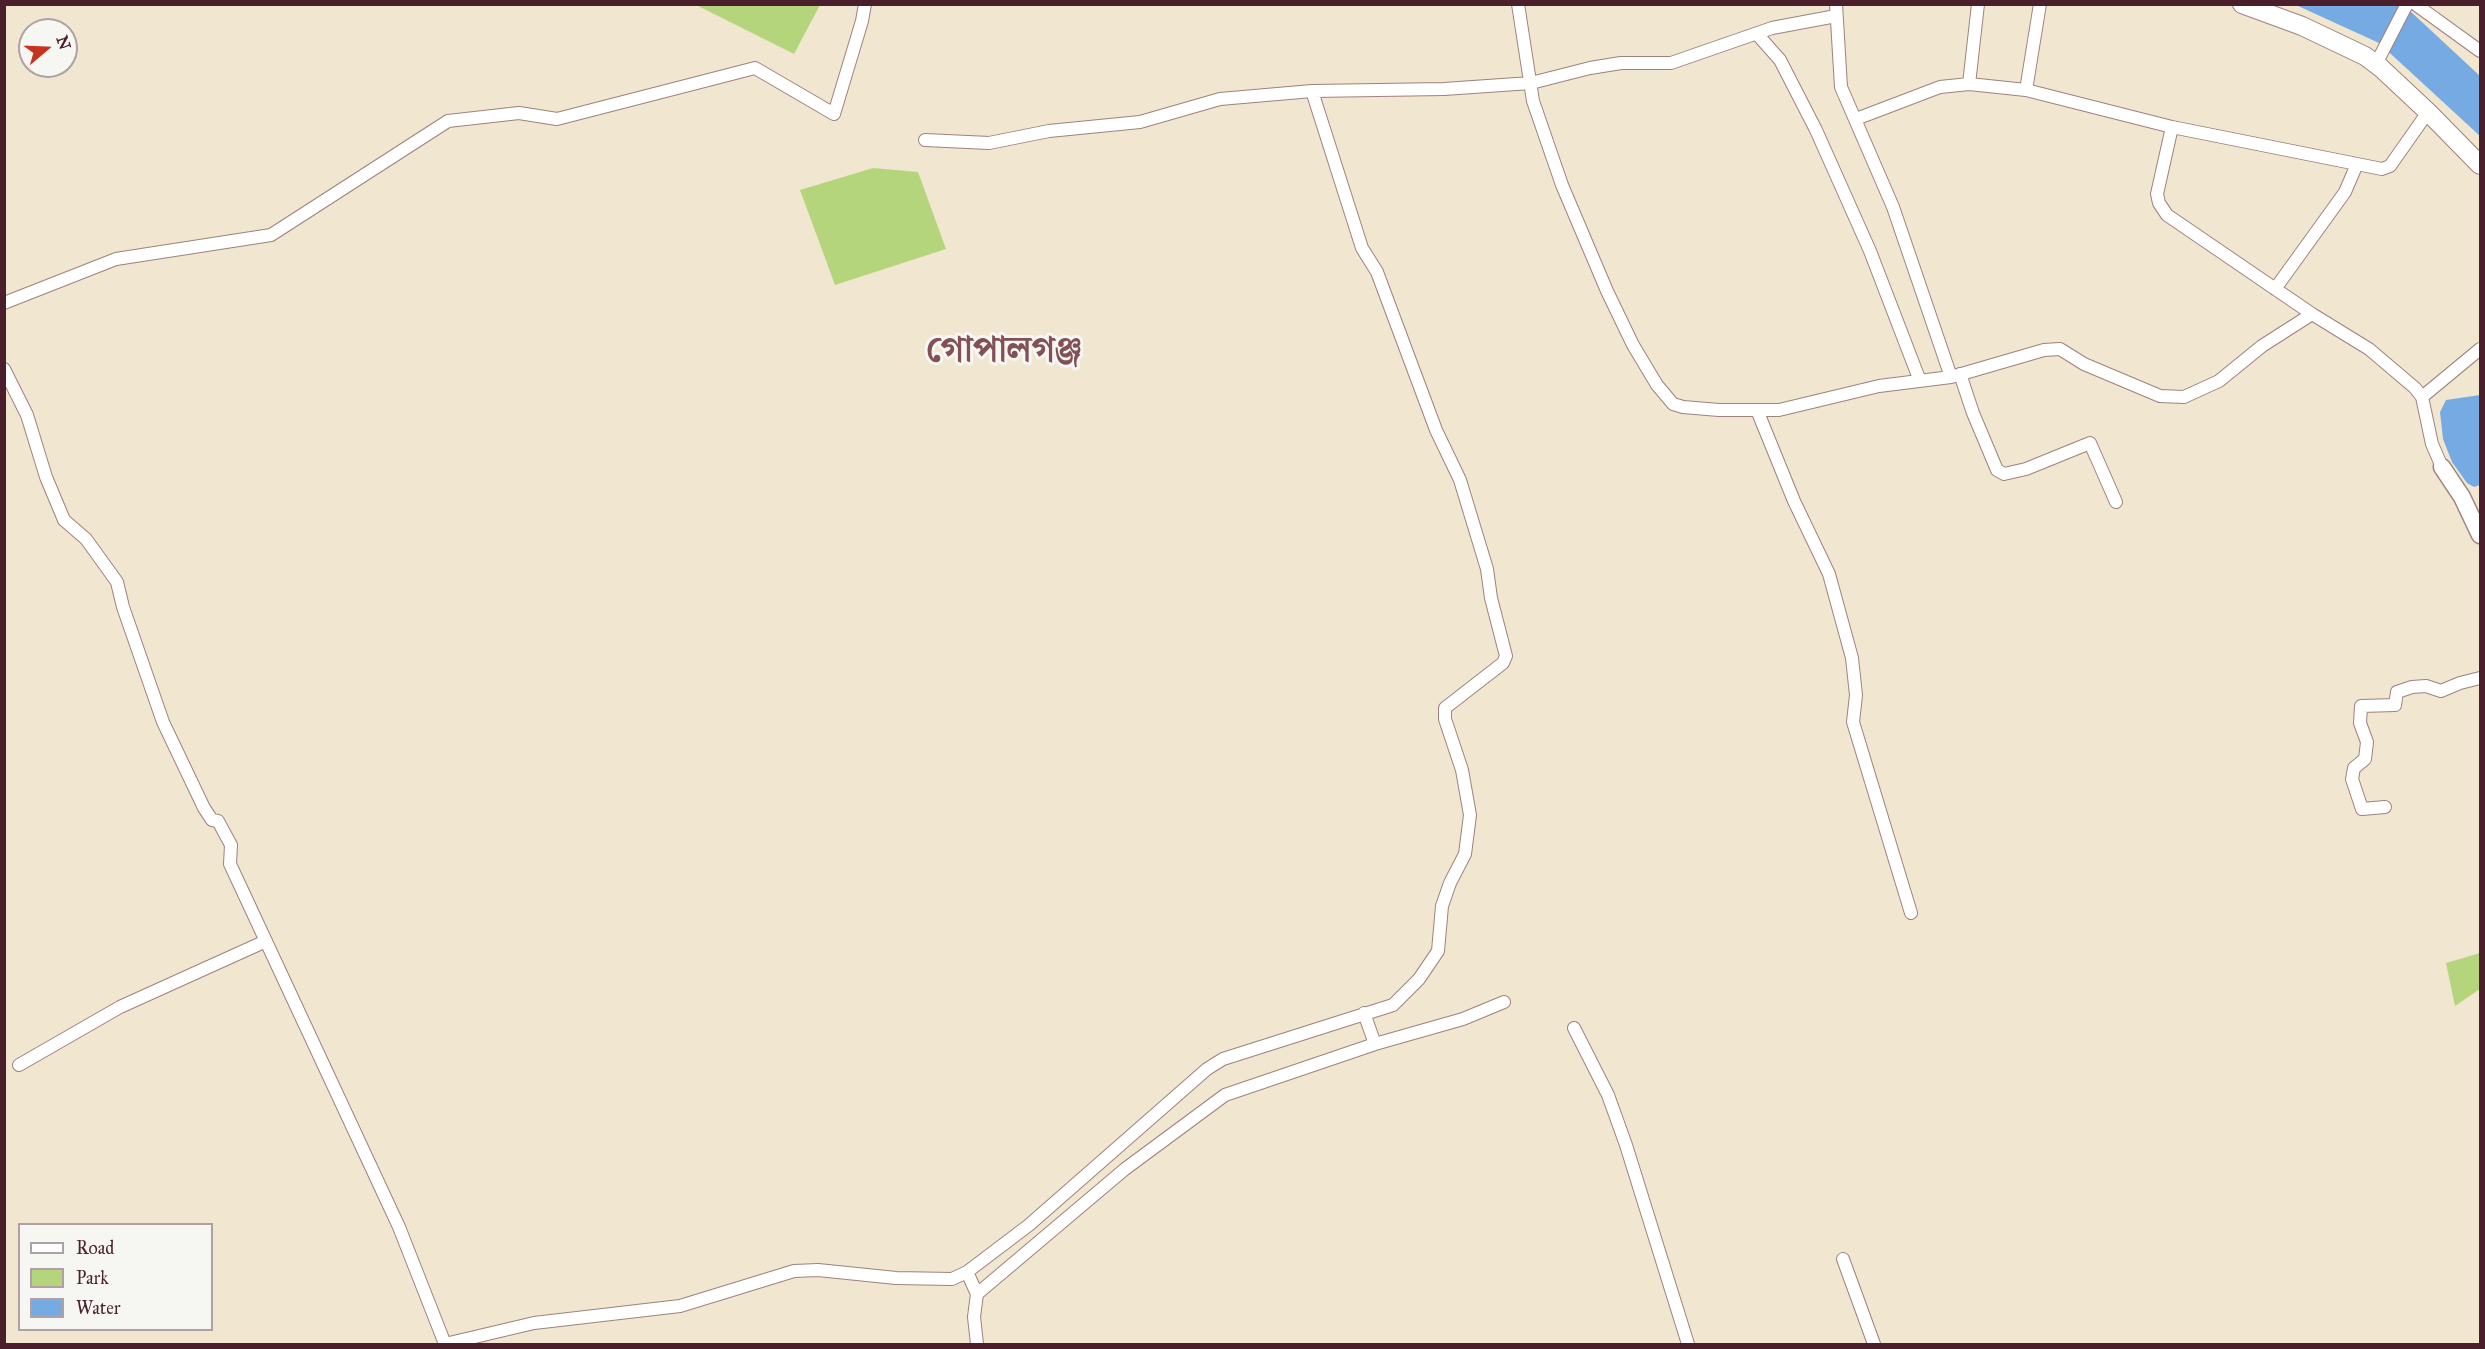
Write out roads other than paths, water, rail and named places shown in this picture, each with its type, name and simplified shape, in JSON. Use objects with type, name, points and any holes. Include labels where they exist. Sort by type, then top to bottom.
[{"type":"main road","points":[[2241,4],[2302,26],[2365,56],[2378,59],[2481,165]]},
{"type":"street","points":[[4,303],[116,259],[271,235],[448,121],[519,113],[557,119],[754,68],[834,114],[865,4]]},
{"type":"street","points":[[1518,4],[1533,100],[1549,154],[1574,216],[1633,345],[1657,385],[1673,404],[1683,407],[1779,410],[1879,386],[1956,376],[2044,350],[2060,350],[2084,364],[2160,396],[2184,397],[2219,381],[2262,346],[2312,314]]},
{"type":"street","points":[[1969,84],[1978,4]]},
{"type":"street","points":[[2026,90],[2040,4]]},
{"type":"street","points":[[2415,4],[2481,51]]},
{"type":"street","points":[[2378,59],[2407,5]]},
{"type":"street","points":[[925,140],[989,143],[1049,131],[1140,122],[1220,99],[1312,91],[1444,89],[1531,83],[1590,68],[1621,63],[1671,63],[1836,10],[1841,87],[1893,207],[1956,376],[1997,470],[2004,474],[2026,468],[2090,443],[2116,502]]},
{"type":"street","points":[[1757,34],[1780,60],[1816,130],[1870,251],[1920,381]]},
{"type":"street","points":[[1856,119],[1940,87],[1969,84],[2026,90],[2172,127],[2387,169],[2428,112]]},
{"type":"street","points":[[4,369],[27,415],[46,477],[64,520],[86,539],[117,582],[123,607],[163,722],[204,808],[212,820],[218,821],[231,845],[230,864],[399,1227],[445,1344],[534,1323],[680,1306],[794,1271],[818,1270],[896,1278],[952,1279],[968,1274],[1029,1225],[1207,1069],[1223,1059],[1366,1016],[1392,1005],[1419,979],[1438,951],[1442,906],[1450,883],[1465,854],[1470,815],[1462,770],[1445,719],[1445,708],[1503,663],[1506,656],[1486,569],[1460,480],[1436,430],[1377,272],[1362,248],[1312,91]]},
{"type":"street","points":[[2172,127],[2158,187],[2159,203],[2167,215],[2312,314],[2369,349],[2415,388],[2422,397],[2432,444],[2442,467],[2462,497],[2481,535]]},
{"type":"street","points":[[2275,289],[2345,192],[2357,164]]},
{"type":"street","points":[[2422,397],[2481,349]]},
{"type":"street","points":[[1757,410],[1794,501],[1829,574],[1852,658],[1856,695],[1853,722],[1911,913]]},
{"type":"street","points":[[2385,807],[2362,810],[2352,779],[2354,768],[2365,759],[2367,742],[2360,723],[2361,706],[2395,705],[2397,692],[2412,687],[2426,686],[2441,691],[2460,682],[2481,678]]},
{"type":"street","points":[[19,1065],[120,1007],[266,941]]},
{"type":"street","points":[[976,1293],[1125,1169],[1225,1095],[1375,1042],[1463,1019],[1504,1002]]},
{"type":"street","points":[[1366,1016],[1375,1042]]},
{"type":"street","points":[[1575,1028],[1608,1095],[1626,1145],[1688,1344]]},
{"type":"street","points":[[1843,1259],[1874,1344]]},
{"type":"street","points":[[968,1274],[976,1293],[974,1317],[977,1344]]},
{"type":"water","points":[[2296,5],[2397,5],[2409,10],[2480,76],[2480,136],[2379,43]]},
{"type":"water","points":[[2480,395],[2480,485],[2474,487],[2467,483],[2452,462],[2443,439],[2440,412],[2446,400]]},
{"type":"district","name":"গোপালগঞ্জ","points":[[1004,352]]}]
